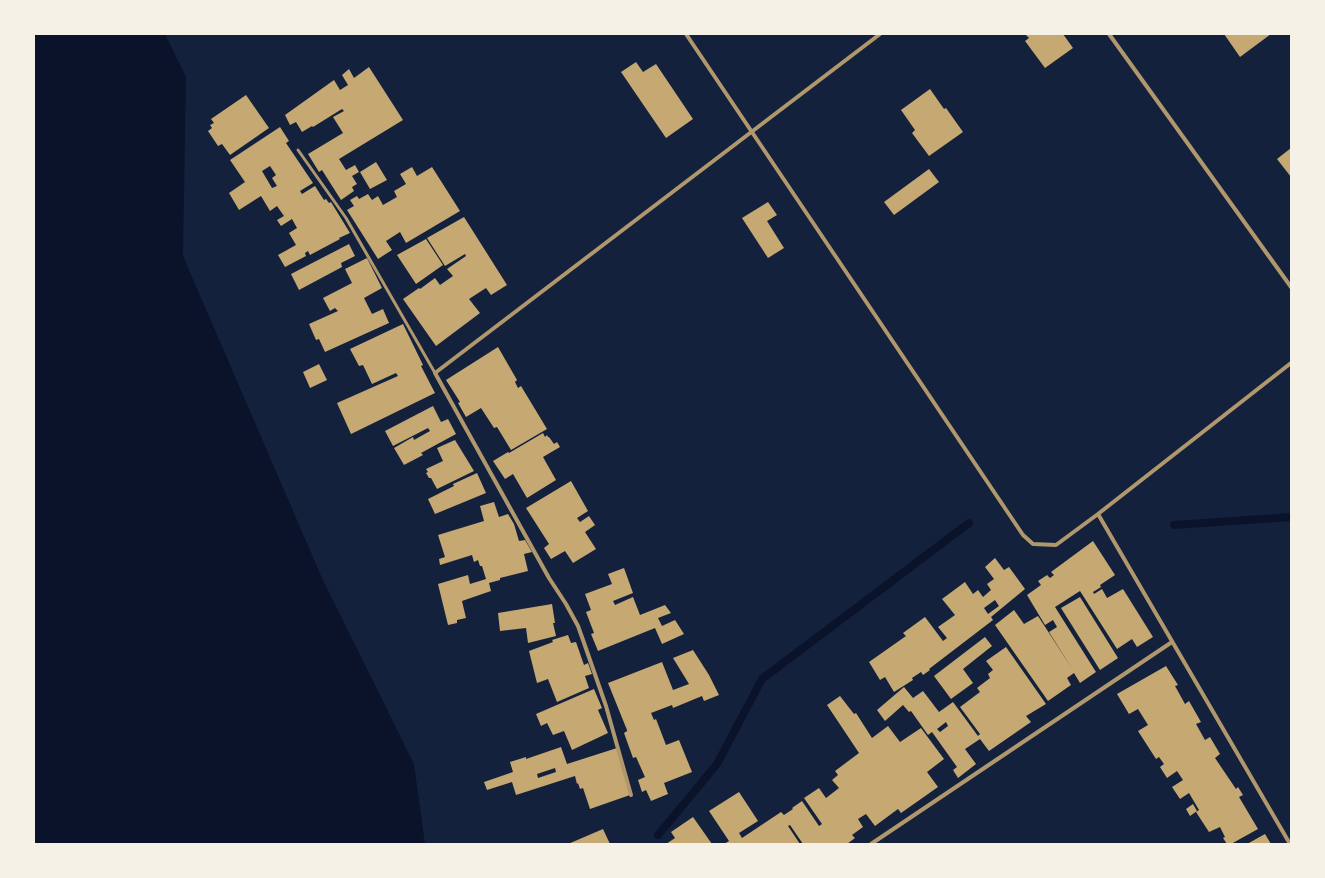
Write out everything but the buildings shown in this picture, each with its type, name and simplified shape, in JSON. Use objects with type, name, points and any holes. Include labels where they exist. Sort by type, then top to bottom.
[{"type":"street","points":[[686,34],[1023,535],[1033,544],[1056,545],[1098,514],[1291,363]]},
{"type":"street","points":[[631,795],[606,706],[578,626],[549,578],[435,373],[880,34]]},
{"type":"street","points":[[1109,34],[1291,287]]},
{"type":"street","points":[[1098,514],[1290,844]]},
{"type":"street","points":[[871,844],[1172,642]]},
{"type":"lane","points":[[298,150],[346,218],[435,373]]},
{"type":"water","points":[[34,34],[165,34],[186,77],[183,256],[322,578],[414,764],[425,844],[34,844]]},
{"type":"waterway","points":[[1174,525],[1291,517]]},
{"type":"waterway","points":[[658,835],[717,764],[762,679],[969,523]]}]
